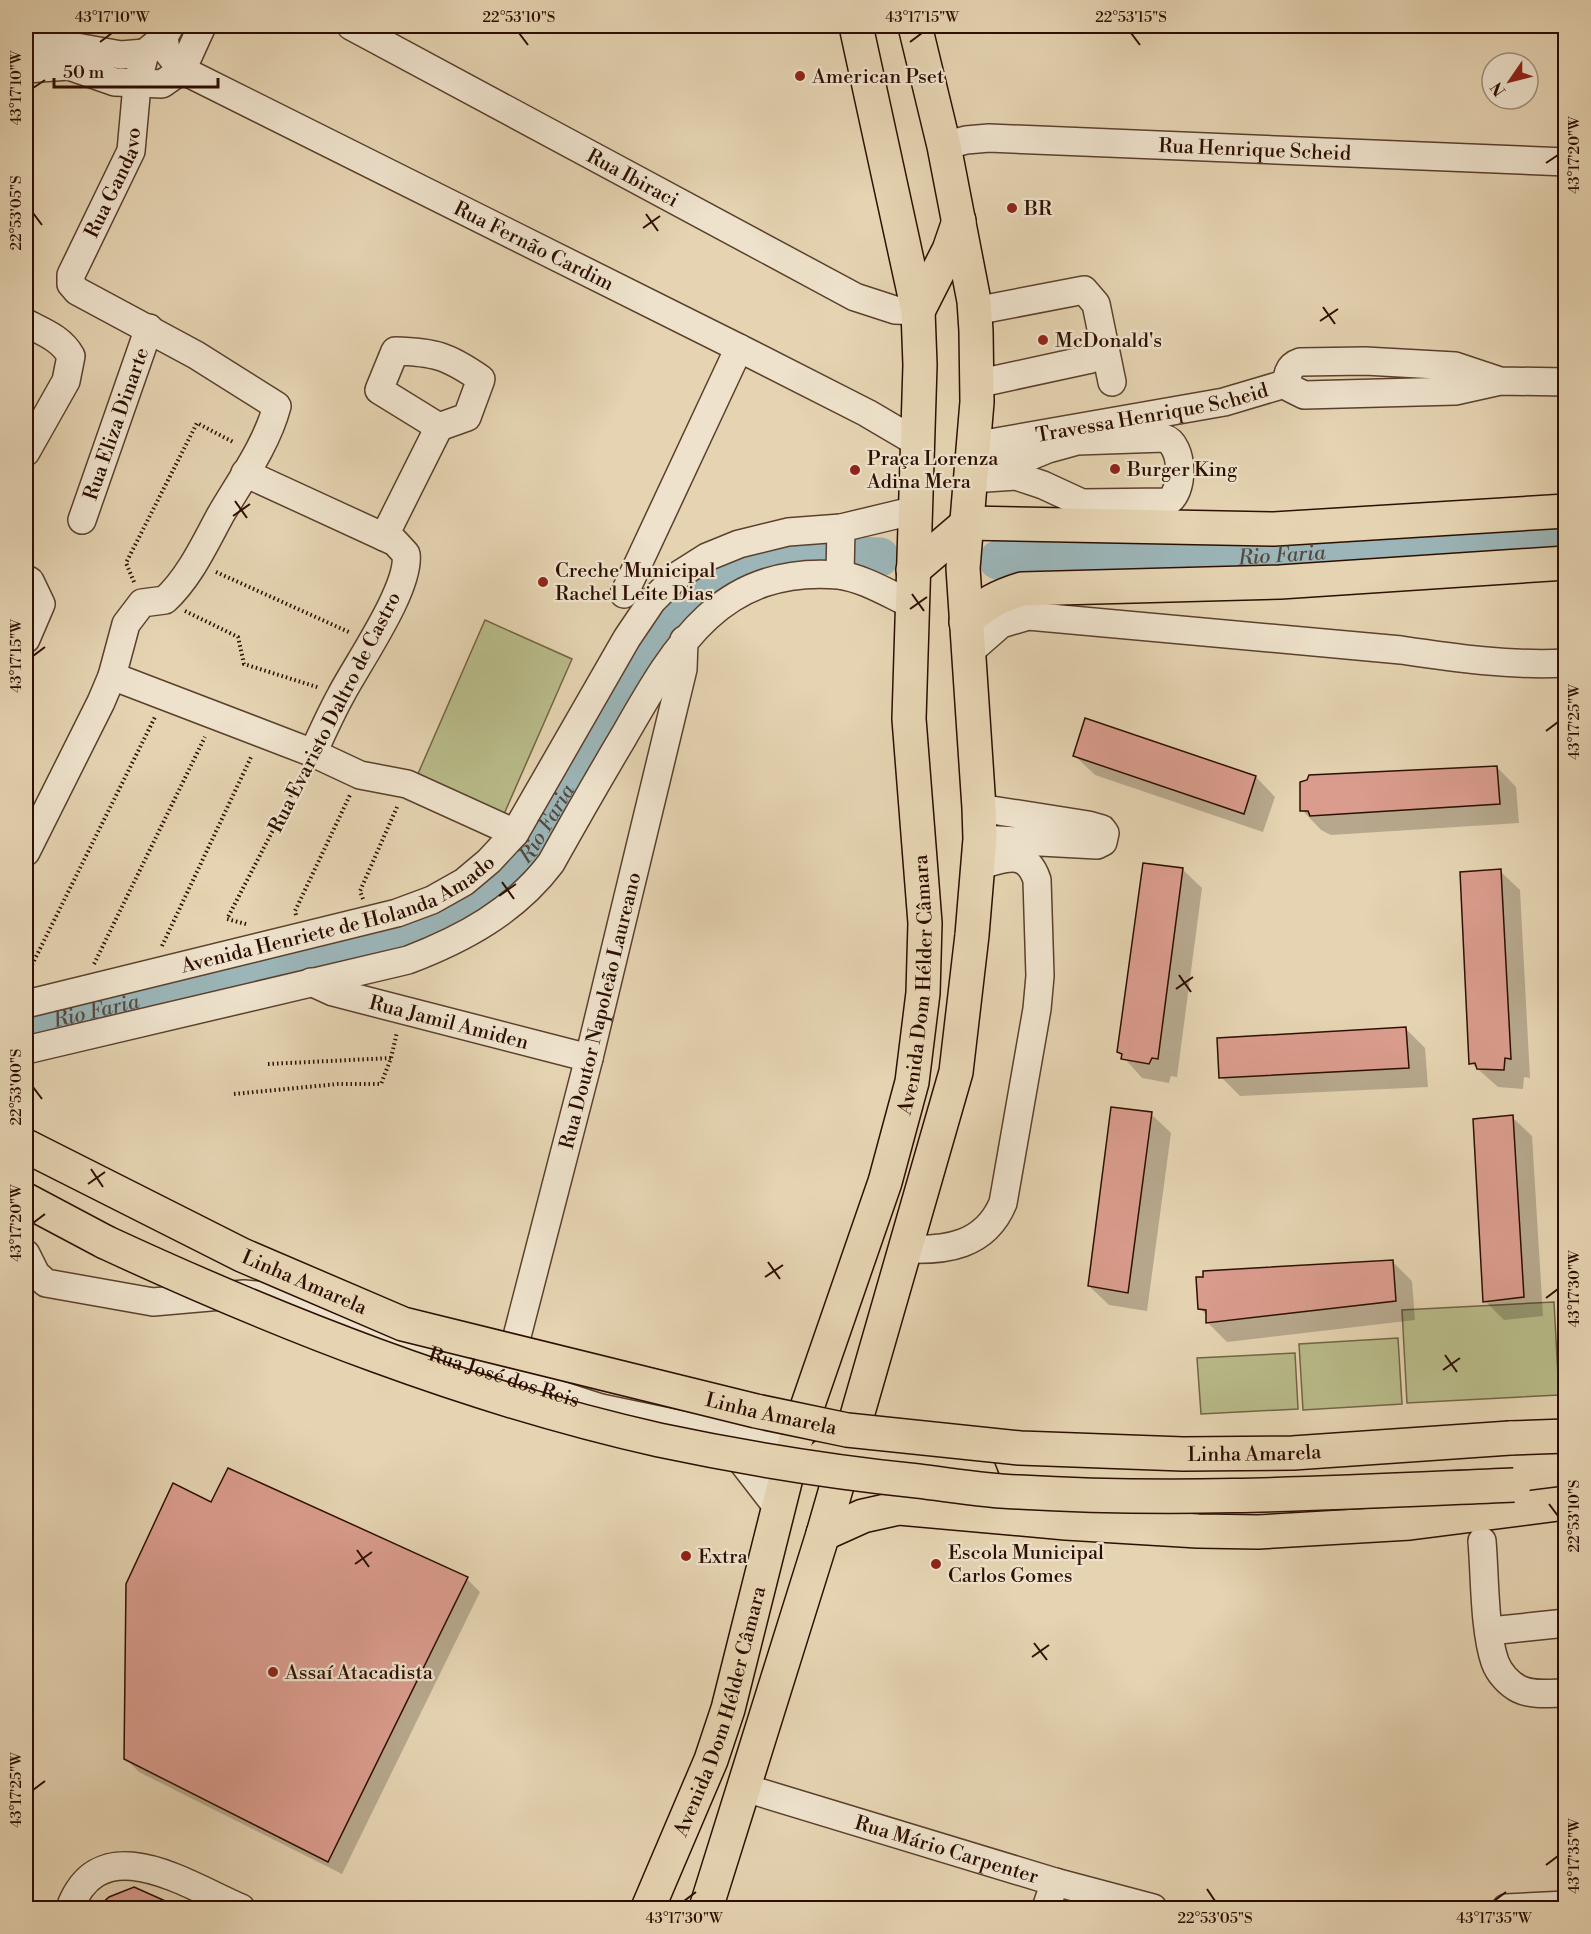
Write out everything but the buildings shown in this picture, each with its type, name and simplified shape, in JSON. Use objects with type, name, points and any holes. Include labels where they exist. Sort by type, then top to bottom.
[{"type":"main road","name":"Avenida Dom Hélder Câmara","points":[[648,1908],[711,1760],[728,1709],[795,1442],[882,1193],[912,1082],[923,993],[925,922],[909,719],[920,365],[918,311],[856,26]]},
{"type":"main road","name":"Avenida Dom Hélder Câmara","points":[[706,1908],[823,1534],[844,1452],[956,1072],[979,838],[963,568],[968,523],[976,384],[975,311],[944,146],[915,26]]},
{"type":"main road","points":[[918,311],[949,249],[959,221]]},
{"type":"main road","points":[[913,570],[968,523],[1274,529],[1566,511]]},
{"type":"main road","points":[[968,637],[981,606],[1022,589],[1280,582],[1566,563]]},
{"type":"main road","name":"Linha Amarela","points":[[26,1146],[242,1255],[403,1324],[756,1411],[847,1430],[1020,1448],[1183,1454],[1293,1453],[1566,1436]]},
{"type":"main road","name":"Linha Amarela","points":[[26,1200],[105,1242],[222,1296],[423,1371],[517,1401],[658,1439],[838,1473],[1015,1492],[1170,1498],[1566,1484]]},
{"type":"main road","points":[[1519,1438],[1566,1430]]},
{"type":"main road","points":[[782,1492],[804,1463],[844,1452],[968,1464],[979,1470],[984,1483],[979,1496],[971,1505],[953,1513]]},
{"type":"main road","points":[[823,1534],[880,1511],[898,1508],[1198,1531],[1258,1532],[1410,1523],[1566,1503]]},
{"type":"street","points":[[26,69],[69,66],[115,82],[136,85],[162,84],[182,70],[202,26]]},
{"type":"street","name":"Rua Ibiraci","points":[[351,26],[855,297],[895,310],[918,311]]},
{"type":"street","points":[[26,47],[65,45],[121,55],[160,38]]},
{"type":"street","name":"Rua Fernão Cardim","points":[[160,38],[166,50],[182,70],[739,348],[867,413],[918,443]]},
{"type":"street","name":"Rua Gandavo","points":[[149,328],[77,291],[70,284],[71,275],[131,151],[136,85],[160,38]]},
{"type":"street","name":"Rua Henrique Scheid","points":[[944,146],[966,140],[989,138],[1566,162]]},
{"type":"street","points":[[975,311],[1084,290],[1096,304],[1112,382]]},
{"type":"street","points":[[26,323],[65,345],[71,356],[66,381],[26,452]]},
{"type":"street","points":[[26,852],[144,609],[193,562],[273,423],[277,406],[149,328]]},
{"type":"street","name":"Rua Eliza Dinarte","points":[[82,520],[149,328]]},
{"type":"street","points":[[976,384],[1083,362],[1096,357],[1105,347]]},
{"type":"street","points":[[624,594],[739,348]]},
{"type":"street","name":"Travessa Henrique Scheid","points":[[972,464],[1015,439],[1224,402],[1288,383],[1291,367],[1309,360],[1455,366],[1500,381],[1566,382]]},
{"type":"street","points":[[384,537],[439,427]]},
{"type":"street","points":[[1164,438],[1170,440],[1178,451],[1178,490],[1175,496],[1167,502],[1087,504],[1016,476],[972,464],[1014,463],[1048,448],[1077,441],[1164,438]]},
{"type":"street","name":"Rua Evaristo Daltro de Castro","points":[[250,463],[402,547],[407,561],[404,575],[373,643],[341,694],[313,753]]},
{"type":"street","name":"Avenida Henriete de Holanda Amado","points":[[26,1050],[408,960],[445,946],[479,928],[538,880],[666,663],[684,640],[717,607],[737,594],[762,583],[795,577],[916,510]]},
{"type":"street","name":"Avenida Henriete de Holanda Amado","points":[[26,1004],[370,919],[432,900],[464,882],[489,861],[515,833],[627,638],[652,601],[677,576],[708,557],[739,544],[788,532],[840,554],[865,583],[911,604]]},
{"type":"street","points":[[26,579],[30,581],[41,604],[26,639]]},
{"type":"street","points":[[968,637],[1028,616],[1401,650],[1511,663],[1566,663]]},
{"type":"street","name":"Rua Doutor Napoleão Laureano","points":[[506,1379],[588,1058],[683,669],[684,640]]},
{"type":"street","points":[[112,676],[216,714],[313,753],[360,775],[406,784],[515,833]]},
{"type":"street","points":[[904,1250],[932,1251],[957,1245],[984,1233],[996,1220],[1003,1203],[1037,1009],[1040,976],[1037,880],[1032,866],[979,838]]},
{"type":"street","name":"Rua Jamil Amiden","points":[[312,982],[333,992],[588,1058]]},
{"type":"street","points":[[26,1131],[264,1251],[285,1270],[295,1303]]},
{"type":"street","name":"Rua José dos Reis","points":[[26,1254],[36,1274],[46,1282],[136,1301],[169,1302],[244,1294],[279,1297],[506,1379],[601,1408],[769,1443],[795,1442]]},
{"type":"street","points":[[719,1434],[782,1492]]},
{"type":"street","points":[[1482,1540],[1495,1661],[1509,1682],[1529,1693],[1566,1693]]},
{"type":"street","points":[[1490,1631],[1566,1623]]},
{"type":"street","name":"Rua Mário Carpenter","points":[[742,1787],[1055,1882],[1153,1908]]},
{"type":"street","points":[[70,1908],[82,1886],[95,1872],[109,1866],[139,1867],[161,1873],[241,1908]]},
{"type":"street","points":[[1046,1908],[1055,1882]]},
{"type":"street","points":[[1506,1908],[1566,1905]]},
{"type":"path","points":[[250,463],[197,423],[126,563],[144,609],[238,638],[244,664],[341,694]]},
{"type":"path","points":[[193,562],[373,643]]},
{"type":"path","points":[[26,976],[166,695]]},
{"type":"path","points":[[95,987],[93,961],[216,714]]},
{"type":"path","points":[[163,970],[162,945],[263,733]]},
{"type":"path","name":"Rua Evaristo Daltro de Castro","points":[[269,944],[261,928],[227,919],[313,753]]},
{"type":"path","points":[[299,936],[295,911],[360,775]]},
{"type":"path","points":[[370,919],[360,891],[406,784]]},
{"type":"path","points":[[234,1094],[338,1084],[381,1084],[391,1058],[402,1010]]},
{"type":"path","points":[[268,1064],[391,1058]]},
{"type":"green space","points":[[485,620],[572,659],[504,814],[417,776]]},
{"type":"green space","points":[[1554,1302],[1559,1395],[1407,1403],[1402,1310]]},
{"type":"green space","points":[[1398,1338],[1402,1404],[1303,1410],[1299,1344]]},
{"type":"green space","points":[[1295,1353],[1298,1409],[1201,1414],[1197,1358]]},
{"type":"waterway","name":"Rio Faria","points":[[998,560],[1190,561],[1566,536]]},
{"type":"waterway","name":"Rio Faria","points":[[26,1027],[393,941],[442,924],[489,893],[528,854],[666,625],[697,592],[737,569],[785,554],[880,557]]},
{"type":"place","name":"American Pset","points":[[800,76]]},
{"type":"place","name":"BR","points":[[1012,208]]},
{"type":"place","name":"McDonald's","points":[[1043,340]]},
{"type":"place","name":"Burger King","points":[[1115,469]]},
{"type":"place","name":"Praça Lorenza Adina Mera","points":[[855,470]]},
{"type":"place","name":"Creche Municipal Rachel Leite Dias","points":[[543,582]]},
{"type":"place","name":"Extra","points":[[686,1556]]},
{"type":"place","name":"Escola Municipal Carlos Gomes","points":[[936,1564]]},
{"type":"place","name":"Assaí Atacadista","points":[[273,1672]]}]
